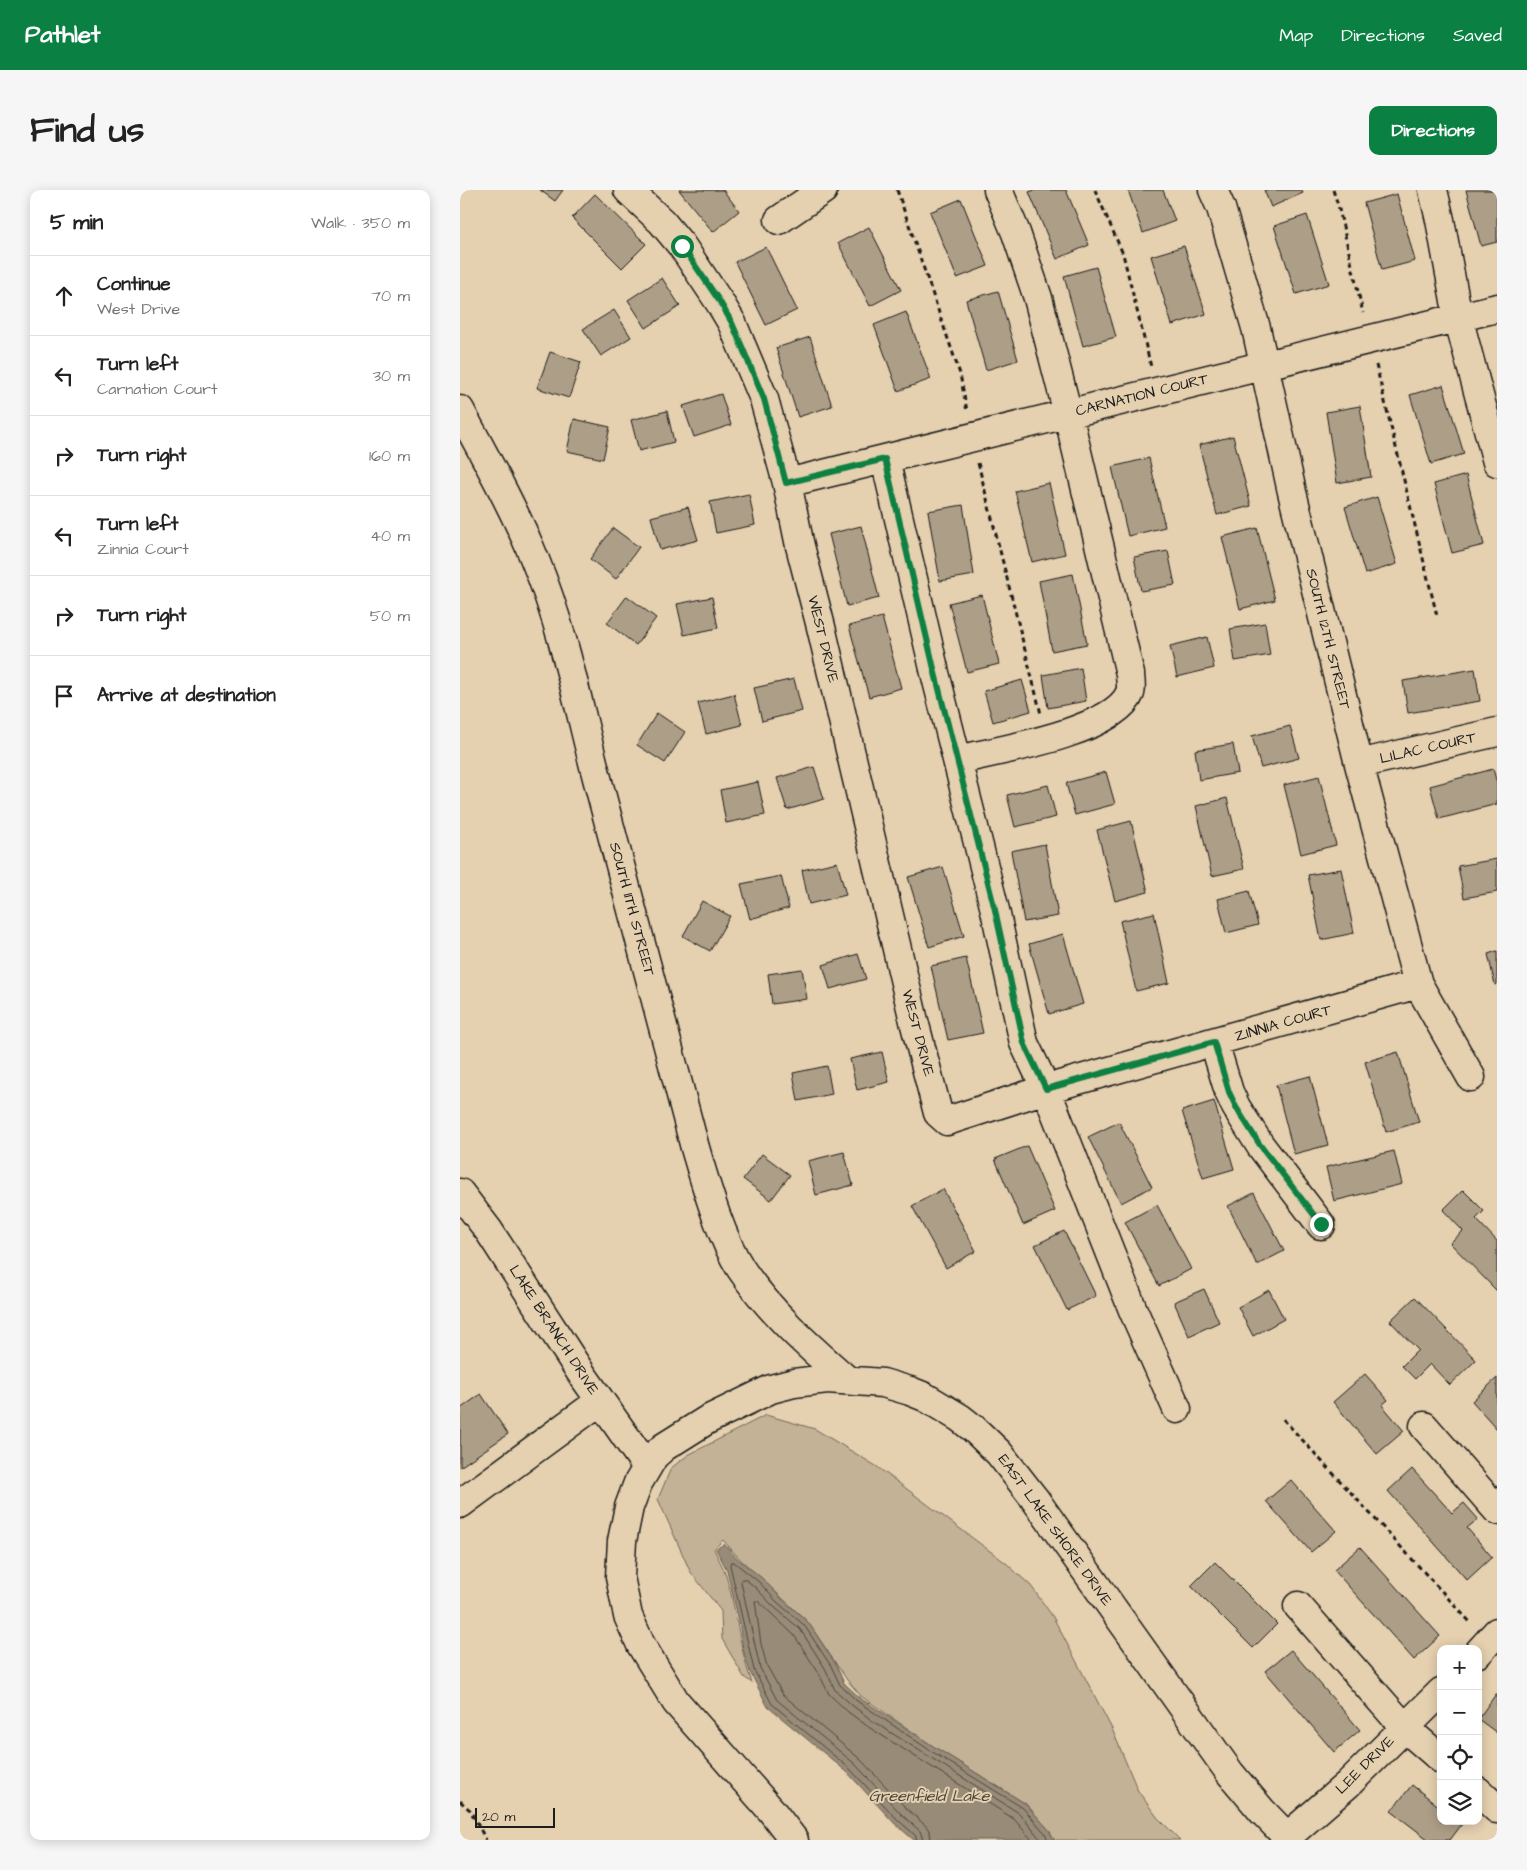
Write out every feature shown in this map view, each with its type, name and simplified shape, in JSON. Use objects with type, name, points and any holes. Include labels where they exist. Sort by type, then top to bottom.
[{"type":"street","name":"WEST DRIVE","points":[[628,190],[662,222],[682,246],[720,302],[732,323],[764,399],[821,627],[914,1021],[938,1113],[947,1121]]},
{"type":"street","points":[[779,220],[823,190]]},
{"type":"street","points":[[957,760],[1048,738],[1090,725],[1113,712],[1124,703],[1130,691],[1130,674],[1068,414],[1038,298],[1016,233],[998,190]]},
{"type":"street","name":"SOUTH 12TH STREET","points":[[1213,190],[1221,208],[1256,328],[1292,492],[1359,764],[1418,984],[1471,1077]]},
{"type":"street","points":[[1433,190],[1458,318],[1497,462]]},
{"type":"street","name":"CARNATION COURT","points":[[786,483],[1497,308]]},
{"type":"street","name":"SOUTH 11TH STREET","points":[[460,410],[512,509],[535,561],[553,610],[567,655],[695,1148],[709,1194],[742,1270],[768,1303],[793,1330],[846,1380]]},
{"type":"street","points":[[885,459],[995,910],[1024,1043],[1046,1089],[1133,1310],[1178,1409]]},
{"type":"street","name":"LILAC COURT","points":[[1359,764],[1497,732]]},
{"type":"street","name":"ZINNIA COURT","points":[[947,1121],[1046,1089],[1418,984]]},
{"type":"street","points":[[1214,1042],[1229,1092],[1236,1107],[1260,1145],[1321,1224]]},
{"type":"street","name":"LAKE BRANCH DRIVE","points":[[464,1205],[489,1231],[600,1401],[647,1467]]},
{"type":"street","name":"EAST LAKE SHORE DRIVE","points":[[794,1840],[771,1810],[676,1702],[641,1645],[628,1616],[620,1577],[622,1540],[629,1508],[647,1467],[654,1456],[664,1447],[707,1420],[771,1389],[794,1383],[827,1379],[883,1383],[910,1390],[960,1418],[999,1454],[1034,1498],[1230,1773],[1262,1811],[1289,1838]]},
{"type":"street","points":[[460,1504],[600,1401]]},
{"type":"street","points":[[1424,1426],[1497,1510]]},
{"type":"street","points":[[1298,1606],[1404,1727],[1437,1756]]},
{"type":"street","name":"LEE DRIVE","points":[[1289,1838],[1348,1784],[1437,1696]]},
{"type":"street","points":[[1482,1795],[1497,1809]]},
{"type":"path","points":[[897,190],[960,374],[972,437],[1048,738]]},
{"type":"path","points":[[1096,190],[1123,254],[1157,392]]},
{"type":"path","points":[[1333,190],[1437,616]]},
{"type":"path","points":[[1283,1419],[1488,1642]]},
{"type":"path","points":[[460,1801],[470,1810],[486,1840]]},
{"type":"shaded area","points":[[766,1415],[815,1429],[876,1466],[1006,1563],[1031,1586],[1053,1617],[1112,1729],[1138,1791],[1157,1817],[1180,1840],[1054,1840],[1049,1830],[1026,1804],[933,1746],[861,1696],[847,1680],[808,1622],[739,1558],[723,1540],[714,1549],[724,1570],[732,1598],[747,1669],[752,1683],[744,1677],[722,1639],[721,1611],[690,1571],[658,1499],[671,1468],[688,1455]]},
{"type":"water","name":"Greenfield Lake","points":[[724,1544],[808,1622],[835,1663],[844,1683],[860,1698],[1026,1804],[1049,1830],[1054,1840],[914,1840],[894,1823],[847,1772],[768,1707],[750,1672],[743,1649],[739,1621],[727,1570],[716,1549]]},
{"type":"building","points":[[540,190],[563,190],[555,201]]},
{"type":"building","points":[[679,190],[723,190],[739,211],[713,232]]},
{"type":"building","points":[[1035,190],[1066,190],[1089,245],[1057,259],[1029,192]]},
{"type":"building","points":[[1128,190],[1163,190],[1175,221],[1143,233]]},
{"type":"building","points":[[1264,190],[1302,190],[1303,193],[1271,207]]},
{"type":"building","points":[[1466,190],[1497,190],[1497,242],[1481,246]]},
{"type":"building","points":[[595,194],[646,244],[622,268],[572,218]]},
{"type":"building","points":[[1397,194],[1415,261],[1382,270],[1364,203]]},
{"type":"building","points":[[961,199],[988,266],[957,278],[930,212]]},
{"type":"building","points":[[1307,215],[1329,284],[1296,294],[1274,226]]},
{"type":"building","points":[[869,227],[901,290],[870,306],[838,243]]},
{"type":"building","points":[[1184,246],[1206,314],[1172,325],[1151,256]]},
{"type":"building","points":[[766,247],[797,310],[766,325],[735,262]]},
{"type":"building","points":[[1096,267],[1116,337],[1083,346],[1064,276]]},
{"type":"building","points":[[662,278],[680,306],[646,328],[628,300]]},
{"type":"building","points":[[998,291],[1018,360],[986,370],[966,300]]},
{"type":"building","points":[[614,310],[631,337],[601,356],[583,329]]},
{"type":"building","points":[[906,312],[931,379],[898,391],[874,325]]},
{"type":"building","points":[[810,337],[832,406],[798,417],[776,348]]},
{"type":"building","points":[[550,352],[581,362],[569,398],[537,388]]},
{"type":"building","points":[[1443,385],[1464,454],[1431,464],[1410,395]]},
{"type":"building","points":[[721,394],[731,425],[694,437],[683,406]]},
{"type":"building","points":[[1360,406],[1371,477],[1337,483],[1326,412]]},
{"type":"building","points":[[667,411],[674,442],[639,451],[631,420]]},
{"type":"building","points":[[574,419],[610,427],[603,459],[567,451]]},
{"type":"building","points":[[1233,436],[1251,506],[1217,515],[1199,445]]},
{"type":"building","points":[[1149,458],[1165,527],[1128,536],[1112,467]]},
{"type":"building","points":[[1466,475],[1484,545],[1452,553],[1434,484]]},
{"type":"building","points":[[1049,483],[1065,554],[1032,562],[1015,491]]},
{"type":"building","points":[[749,494],[755,525],[716,533],[710,502]]},
{"type":"building","points":[[1377,497],[1397,564],[1365,574],[1345,507]]},
{"type":"building","points":[[963,505],[974,575],[940,581],[928,511]]},
{"type":"building","points":[[688,507],[698,540],[660,550],[651,517]]},
{"type":"building","points":[[861,526],[879,598],[847,606],[829,534]]},
{"type":"building","points":[[613,528],[639,547],[616,579],[590,559]]},
{"type":"building","points":[[1257,528],[1275,600],[1240,609],[1222,537]]},
{"type":"building","points":[[1168,551],[1175,585],[1141,591],[1134,557]]},
{"type":"building","points":[[1073,574],[1087,644],[1052,651],[1039,581]]},
{"type":"building","points":[[982,595],[999,664],[967,672],[949,603]]},
{"type":"building","points":[[627,596],[656,618],[636,645],[607,623]]},
{"type":"building","points":[[712,597],[718,628],[684,635],[677,604]]},
{"type":"building","points":[[882,617],[901,688],[869,697],[849,626]]},
{"type":"building","points":[[1265,623],[1270,655],[1235,661],[1230,629]]},
{"type":"building","points":[[1207,637],[1214,668],[1177,677],[1170,646]]},
{"type":"building","points":[[1081,668],[1086,701],[1048,708],[1043,675]]},
{"type":"building","points":[[1475,669],[1480,701],[1408,713],[1403,681]]},
{"type":"building","points":[[794,679],[802,711],[762,721],[754,688]]},
{"type":"building","points":[[1022,680],[1031,711],[993,722],[984,691]]},
{"type":"building","points":[[734,694],[742,725],[706,734],[698,703]]},
{"type":"building","points":[[657,713],[685,732],[665,763],[637,745]]},
{"type":"building","points":[[1290,726],[1299,758],[1261,768],[1252,736]]},
{"type":"building","points":[[1233,744],[1238,773],[1199,780],[1195,750]]},
{"type":"building","points":[[814,767],[824,799],[787,810],[777,778]]},
{"type":"building","points":[[1493,769],[1497,783],[1497,804],[1439,819],[1430,786]]},
{"type":"building","points":[[1106,772],[1115,804],[1075,815],[1066,783]]},
{"type":"building","points":[[1319,776],[1336,845],[1301,854],[1284,785]]},
{"type":"building","points":[[758,782],[765,815],[726,823],[720,790]]},
{"type":"building","points":[[1048,785],[1056,817],[1015,827],[1007,795]]},
{"type":"building","points":[[1227,798],[1244,869],[1212,876],[1196,806]]},
{"type":"building","points":[[1131,821],[1148,892],[1115,901],[1097,830]]},
{"type":"building","points":[[1045,844],[1058,916],[1024,922],[1011,851]]},
{"type":"building","points":[[1497,859],[1497,892],[1464,898],[1458,866]]},
{"type":"building","points":[[837,862],[846,895],[809,904],[802,870]]},
{"type":"building","points":[[943,867],[964,936],[929,947],[908,877]]},
{"type":"building","points":[[1341,869],[1354,933],[1321,940],[1308,875]]},
{"type":"building","points":[[781,876],[789,908],[750,919],[741,884]]},
{"type":"building","points":[[1249,891],[1258,925],[1226,933],[1218,899]]},
{"type":"building","points":[[702,901],[730,916],[710,951],[683,936]]},
{"type":"building","points":[[1154,913],[1169,983],[1136,991],[1120,921]]},
{"type":"building","points":[[1063,934],[1083,1004],[1049,1014],[1029,944]]},
{"type":"building","points":[[1497,951],[1497,984],[1495,985],[1488,954]]},
{"type":"building","points":[[858,954],[866,979],[830,989],[823,965]]},
{"type":"building","points":[[966,958],[983,1033],[948,1040],[931,966]]},
{"type":"building","points":[[802,969],[807,999],[772,1004],[768,974]]},
{"type":"building","points":[[882,1052],[889,1082],[857,1090],[850,1059]]},
{"type":"building","points":[[1398,1052],[1419,1122],[1386,1132],[1365,1062]]},
{"type":"building","points":[[827,1066],[832,1094],[798,1101],[793,1073]]},
{"type":"building","points":[[1310,1076],[1328,1145],[1294,1154],[1276,1085]]},
{"type":"building","points":[[1214,1101],[1234,1169],[1203,1178],[1182,1111]]},
{"type":"building","points":[[1119,1122],[1152,1187],[1121,1203],[1088,1137]]},
{"type":"building","points":[[1027,1146],[1055,1211],[1023,1225],[995,1159]]},
{"type":"building","points":[[1394,1151],[1402,1184],[1334,1201],[1326,1167]]},
{"type":"building","points":[[844,1152],[853,1185],[816,1195],[808,1161]]},
{"type":"building","points":[[762,1154],[790,1175],[771,1200],[743,1179]]},
{"type":"building","points":[[943,1189],[976,1251],[946,1268],[912,1206]]},
{"type":"building","points":[[1463,1190],[1484,1211],[1476,1219],[1497,1241],[1497,1291],[1450,1243],[1463,1231],[1443,1210]]},
{"type":"building","points":[[1254,1193],[1284,1251],[1257,1265],[1228,1206]]},
{"type":"building","points":[[1157,1205],[1191,1269],[1159,1286],[1125,1222]]},
{"type":"building","points":[[1064,1231],[1096,1296],[1067,1310],[1035,1245]]},
{"type":"building","points":[[1204,1289],[1219,1322],[1189,1336],[1174,1302]]},
{"type":"building","points":[[1269,1290],[1284,1319],[1253,1336],[1238,1307]]},
{"type":"building","points":[[1415,1297],[1476,1360],[1450,1385],[1430,1364],[1415,1379],[1402,1366],[1418,1350],[1390,1321]]},
{"type":"building","points":[[1365,1374],[1388,1400],[1382,1405],[1404,1431],[1377,1454],[1333,1402]]},
{"type":"building","points":[[1497,1378],[1497,1429],[1472,1401]]},
{"type":"building","points":[[481,1394],[508,1434],[460,1467],[460,1409]]},
{"type":"building","points":[[1412,1469],[1452,1513],[1464,1503],[1478,1519],[1467,1528],[1492,1557],[1467,1580],[1388,1491]]},
{"type":"building","points":[[1291,1480],[1336,1531],[1311,1552],[1266,1501]]},
{"type":"building","points":[[1360,1547],[1440,1636],[1414,1660],[1334,1570]]},
{"type":"building","points":[[1215,1562],[1277,1624],[1253,1648],[1191,1586]]},
{"type":"building","points":[[1291,1650],[1360,1730],[1334,1752],[1265,1671]]},
{"type":"building","points":[[1497,1694],[1497,1733],[1482,1722],[1482,1713]]},
{"type":"building","points":[[1412,1785],[1437,1805],[1437,1825],[1461,1825],[1450,1840],[1429,1840],[1391,1811]]},
{"type":"route","points":[[682,246],[732,323],[764,399],[786,483],[885,459],[935,673],[995,910],[1024,1043],[1046,1089],[1214,1042],[1229,1092],[1236,1107],[1260,1145],[1321,1224]]}]
